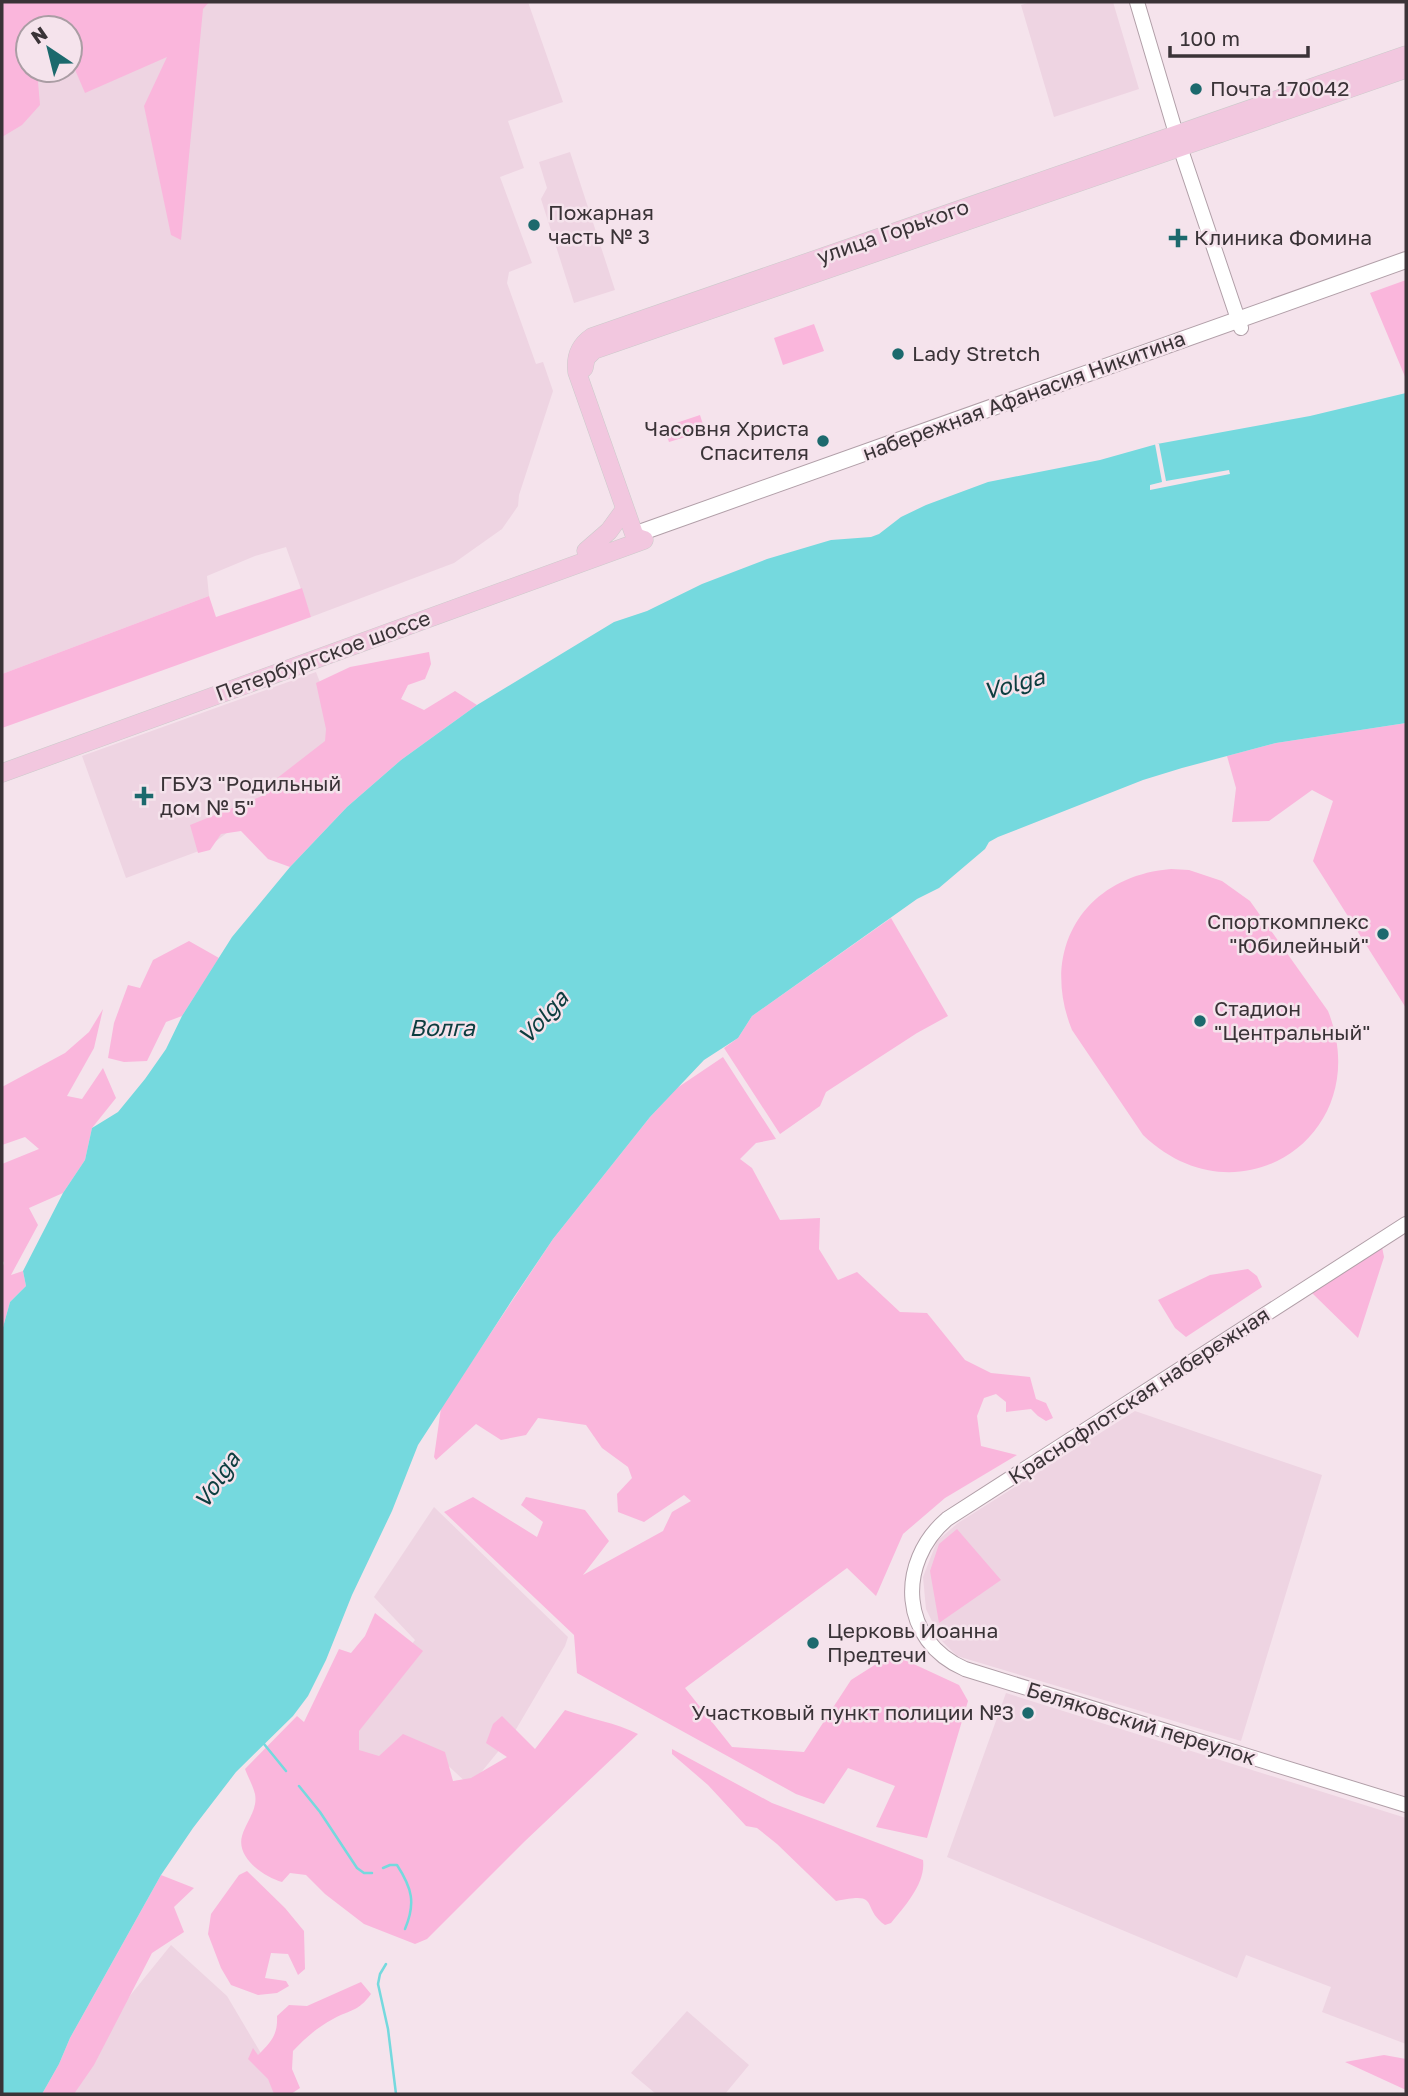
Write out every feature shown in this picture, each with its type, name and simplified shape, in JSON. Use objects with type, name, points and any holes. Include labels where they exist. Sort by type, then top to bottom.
[{"type":"main road","name":"улица Горького","points":[[640,535],[584,369],[586,358],[594,351],[1178,141],[1406,55]]},
{"type":"main road","name":"улица Горького","points":[[640,535],[625,509],[577,370],[579,351],[589,340],[1178,141],[1406,69]]},
{"type":"main road","name":"набережная Афанасия Никитина","points":[[1240,324],[1406,260]]},
{"type":"main road","name":"набережная Афанасия Никитина","points":[[640,535],[1240,324],[1406,269]]},
{"type":"main road","points":[[586,551],[609,531],[625,509]]},
{"type":"main road","name":"Петербургское шоссе","points":[[2,774],[74,742],[586,551],[640,535]]},
{"type":"main road","name":"Петербургское шоссе","points":[[2,764],[74,742],[640,535]]},
{"type":"street","points":[[1137,2],[1178,141],[1240,324]]},
{"type":"street","name":"Краснофлотская набережная","points":[[912,1598],[917,1561],[932,1536],[947,1520],[1406,1224]]},
{"type":"street","name":"Беляковский переулок","points":[[912,1598],[917,1619],[927,1639],[942,1655],[960,1667],[1133,1723],[1406,1805]]},
{"type":"shaded area","points":[[2,2],[528,2],[563,102],[508,121],[524,168],[500,177],[532,263],[509,272],[507,283],[536,364],[543,362],[553,391],[519,495],[518,506],[502,529],[454,563],[311,617],[286,547],[255,556],[207,576],[209,596],[2,674]]},
{"type":"shaded area","points":[[2,2],[209,2],[203,9],[181,240],[171,235],[144,106],[167,57],[85,93],[81,84],[84,84],[84,14],[14,14],[14,84],[38,84],[40,105],[22,125],[2,137]]},
{"type":"shaded area","points":[[1031,2],[1113,2],[1139,89],[1054,117],[1021,5]]},
{"type":"shaded area","points":[[570,152],[615,290],[574,303],[541,199],[547,188],[539,162]]},
{"type":"shaded area","points":[[1406,280],[1406,379],[1370,293]]},
{"type":"shaded area","points":[[814,324],[824,351],[783,365],[774,338]]},
{"type":"shaded area","points":[[700,415],[705,431],[669,442],[664,427]]},
{"type":"shaded area","points":[[302,588],[311,617],[2,728],[2,674],[209,596],[216,617]]},
{"type":"shaded area","points":[[429,652],[431,664],[425,679],[408,685],[401,699],[424,710],[455,691],[477,705],[401,760],[347,807],[290,867],[268,859],[241,831],[221,834],[210,850],[198,853],[190,825],[267,794],[276,779],[325,741],[326,729],[316,683],[350,667]]},
{"type":"shaded area","points":[[316,672],[344,744],[207,848],[126,878],[82,756]]},
{"type":"shaded area","points":[[1406,723],[1406,1008],[1313,861],[1333,801],[1312,790],[1269,821],[1232,822],[1236,788],[1227,756],[1276,743]]},
{"type":"shaded area","name":"Стадион \"Центральный\"","points":[[1171,869],[1189,870],[1222,881],[1250,901],[1328,1011],[1338,1055],[1333,1095],[1316,1129],[1290,1154],[1257,1169],[1219,1172],[1181,1161],[1143,1135],[1072,1030],[1063,1000],[1061,972],[1066,945],[1077,922],[1093,902],[1115,886],[1141,875]]},
{"type":"shaded area","points":[[891,918],[948,1016],[826,1092],[820,1106],[780,1134],[724,1048],[738,1038],[752,1016]]},
{"type":"shaded area","points":[[189,941],[219,958],[182,1016],[166,1022],[147,1061],[124,1062],[108,1058],[114,1023],[128,985],[140,988],[153,960]]},
{"type":"shaded area","points":[[103,1009],[94,1048],[67,1096],[82,1099],[103,1068],[116,1098],[92,1128],[85,1160],[63,1193],[29,1208],[38,1225],[11,1275],[23,1271],[26,1286],[10,1302],[2,1331],[2,1164],[39,1149],[25,1137],[2,1145],[2,1087],[65,1053],[89,1032]]},
{"type":"shaded area","points":[[723,1057],[776,1139],[756,1143],[740,1159],[752,1168],[780,1220],[820,1218],[819,1249],[838,1280],[857,1272],[900,1312],[927,1313],[965,1360],[991,1373],[1030,1377],[1036,1399],[1046,1403],[1053,1418],[1046,1421],[1031,1409],[1006,1412],[1006,1402],[996,1394],[984,1398],[977,1416],[981,1446],[1017,1455],[945,1498],[903,1534],[876,1596],[847,1568],[685,1688],[732,1747],[804,1752],[851,1680],[892,1654],[959,1685],[968,1701],[927,1838],[876,1827],[895,1786],[848,1768],[824,1804],[796,1794],[577,1673],[574,1635],[444,1512],[473,1497],[537,1537],[543,1522],[521,1505],[526,1497],[585,1510],[609,1541],[583,1575],[663,1531],[672,1512],[691,1501],[684,1495],[644,1522],[618,1512],[617,1494],[632,1478],[628,1467],[602,1448],[586,1425],[538,1418],[526,1435],[501,1440],[476,1424],[436,1460],[434,1457],[441,1408],[553,1239],[650,1117],[677,1088]]},
{"type":"shaded area","points":[[1382,1247],[1384,1257],[1358,1338],[1312,1293]]},
{"type":"shaded area","points":[[1248,1269],[1257,1276],[1262,1287],[1186,1337],[1175,1328],[1158,1300],[1210,1275]]},
{"type":"shaded area","points":[[1135,1411],[1322,1475],[1241,1741],[957,1656],[941,1640],[926,1609],[923,1577],[937,1541],[958,1523]]},
{"type":"shaded area","points":[[434,1507],[568,1637],[515,1731],[470,1786],[440,1758],[321,1764],[415,1640],[374,1597]]},
{"type":"shaded area","points":[[957,1529],[1001,1580],[939,1623],[930,1571],[939,1544]]},
{"type":"shaded area","points":[[375,1613],[423,1651],[359,1731],[359,1750],[379,1756],[403,1734],[445,1752],[453,1781],[471,1778],[507,1757],[486,1743],[493,1724],[502,1716],[535,1749],[565,1710],[638,1734],[427,1939],[415,1944],[364,1924],[325,1894],[306,1875],[290,1873],[282,1882],[267,1876],[247,1859],[241,1844],[255,1800],[245,1769],[297,1716],[304,1722],[339,1649],[351,1653],[365,1636]]},
{"type":"shaded area","points":[[1006,1693],[1406,1818],[1406,2044],[1322,2012],[1331,1987],[1246,1955],[1237,1978],[947,1857]]},
{"type":"shaded area","points":[[672,1749],[772,1803],[923,1860],[918,1886],[891,1923],[885,1925],[865,1899],[836,1901],[777,1844],[757,1828],[746,1826],[708,1785],[672,1754]]},
{"type":"shaded area","points":[[247,1871],[304,1931],[305,1969],[298,1975],[288,1954],[271,1953],[265,1978],[286,1981],[289,1986],[277,1993],[258,1995],[231,1985],[221,1968],[208,1934],[211,1914],[239,1875]]},
{"type":"shaded area","points":[[161,1875],[194,1888],[174,1907],[184,1932],[152,1953],[94,2065],[74,2094],[42,2094],[70,2038]]},
{"type":"shaded area","points":[[171,1945],[227,1996],[285,2094],[64,2094],[116,2013]]},
{"type":"shaded area","points":[[361,1982],[371,1994],[366,2000],[322,2026],[293,2051],[292,2069],[300,2088],[291,2094],[274,2094],[268,2079],[248,2059],[253,2048],[258,2055],[270,2042],[275,2033],[277,2016],[289,2005],[307,2006]]},
{"type":"shaded area","points":[[687,2011],[749,2065],[725,2094],[656,2094],[631,2073]]},
{"type":"shaded area","points":[[1384,2055],[1406,2059],[1406,2090],[1345,2062]]},
{"type":"water","name":"Волга","points":[[1406,393],[1406,723],[1276,743],[1182,768],[1143,780],[998,837],[989,842],[985,849],[939,888],[917,899],[752,1016],[738,1038],[704,1060],[650,1117],[553,1239],[418,1445],[392,1511],[308,1696],[293,1716],[236,1772],[161,1875],[70,2038],[42,2094],[2,2094],[2,1331],[10,1302],[26,1286],[23,1271],[63,1193],[85,1160],[92,1128],[118,1112],[145,1079],[166,1049],[182,1016],[232,937],[290,867],[347,807],[401,760],[477,705],[614,622],[647,611],[702,584],[767,559],[831,540],[871,537],[901,517],[926,505],[988,482],[1100,460],[1157,444],[1310,416]]},
{"type":"pier","points":[[1155,444],[1159,444],[1166,481],[1229,470],[1230,474],[1150,490],[1150,485],[1162,482]]},
{"type":"waterway","points":[[264,1744],[286,1771]]},
{"type":"waterway","points":[[299,1786],[320,1812],[357,1868],[364,1873],[372,1873]]},
{"type":"waterway","points":[[383,1868],[397,1865],[409,1889],[411,1903],[405,1929]]},
{"type":"waterway","points":[[386,1964],[378,1984],[388,2029],[396,2094]]},
{"type":"place","name":"Почта 170042","points":[[1196,89]]},
{"type":"place","name":"Пожарная часть № 3","points":[[534,225]]},
{"type":"place","name":"Клиника Фомина","points":[[1178,238]]},
{"type":"place","name":"Lady Stretch","points":[[898,354]]},
{"type":"place","name":"Часовня Христа Спасителя","points":[[823,441]]},
{"type":"place","name":"ГБУЗ \"Родильный дом № 5\"","points":[[144,796]]},
{"type":"place","name":"Спорткомплекс \"Юбилейный\"","points":[[1383,934]]},
{"type":"place","name":"Стадион \"Центральный\"","points":[[1200,1021]]},
{"type":"place","name":"Церковь Иоанна Предтечи","points":[[813,1643]]},
{"type":"place","name":"Участковый пункт полиции №3","points":[[1028,1713]]},
{"type":"water label","name":"Volga","points":[[1014,684]]},
{"type":"water label","name":"Volga","points":[[543,1017]]},
{"type":"water label","name":"Volga","points":[[217,1480]]}]
